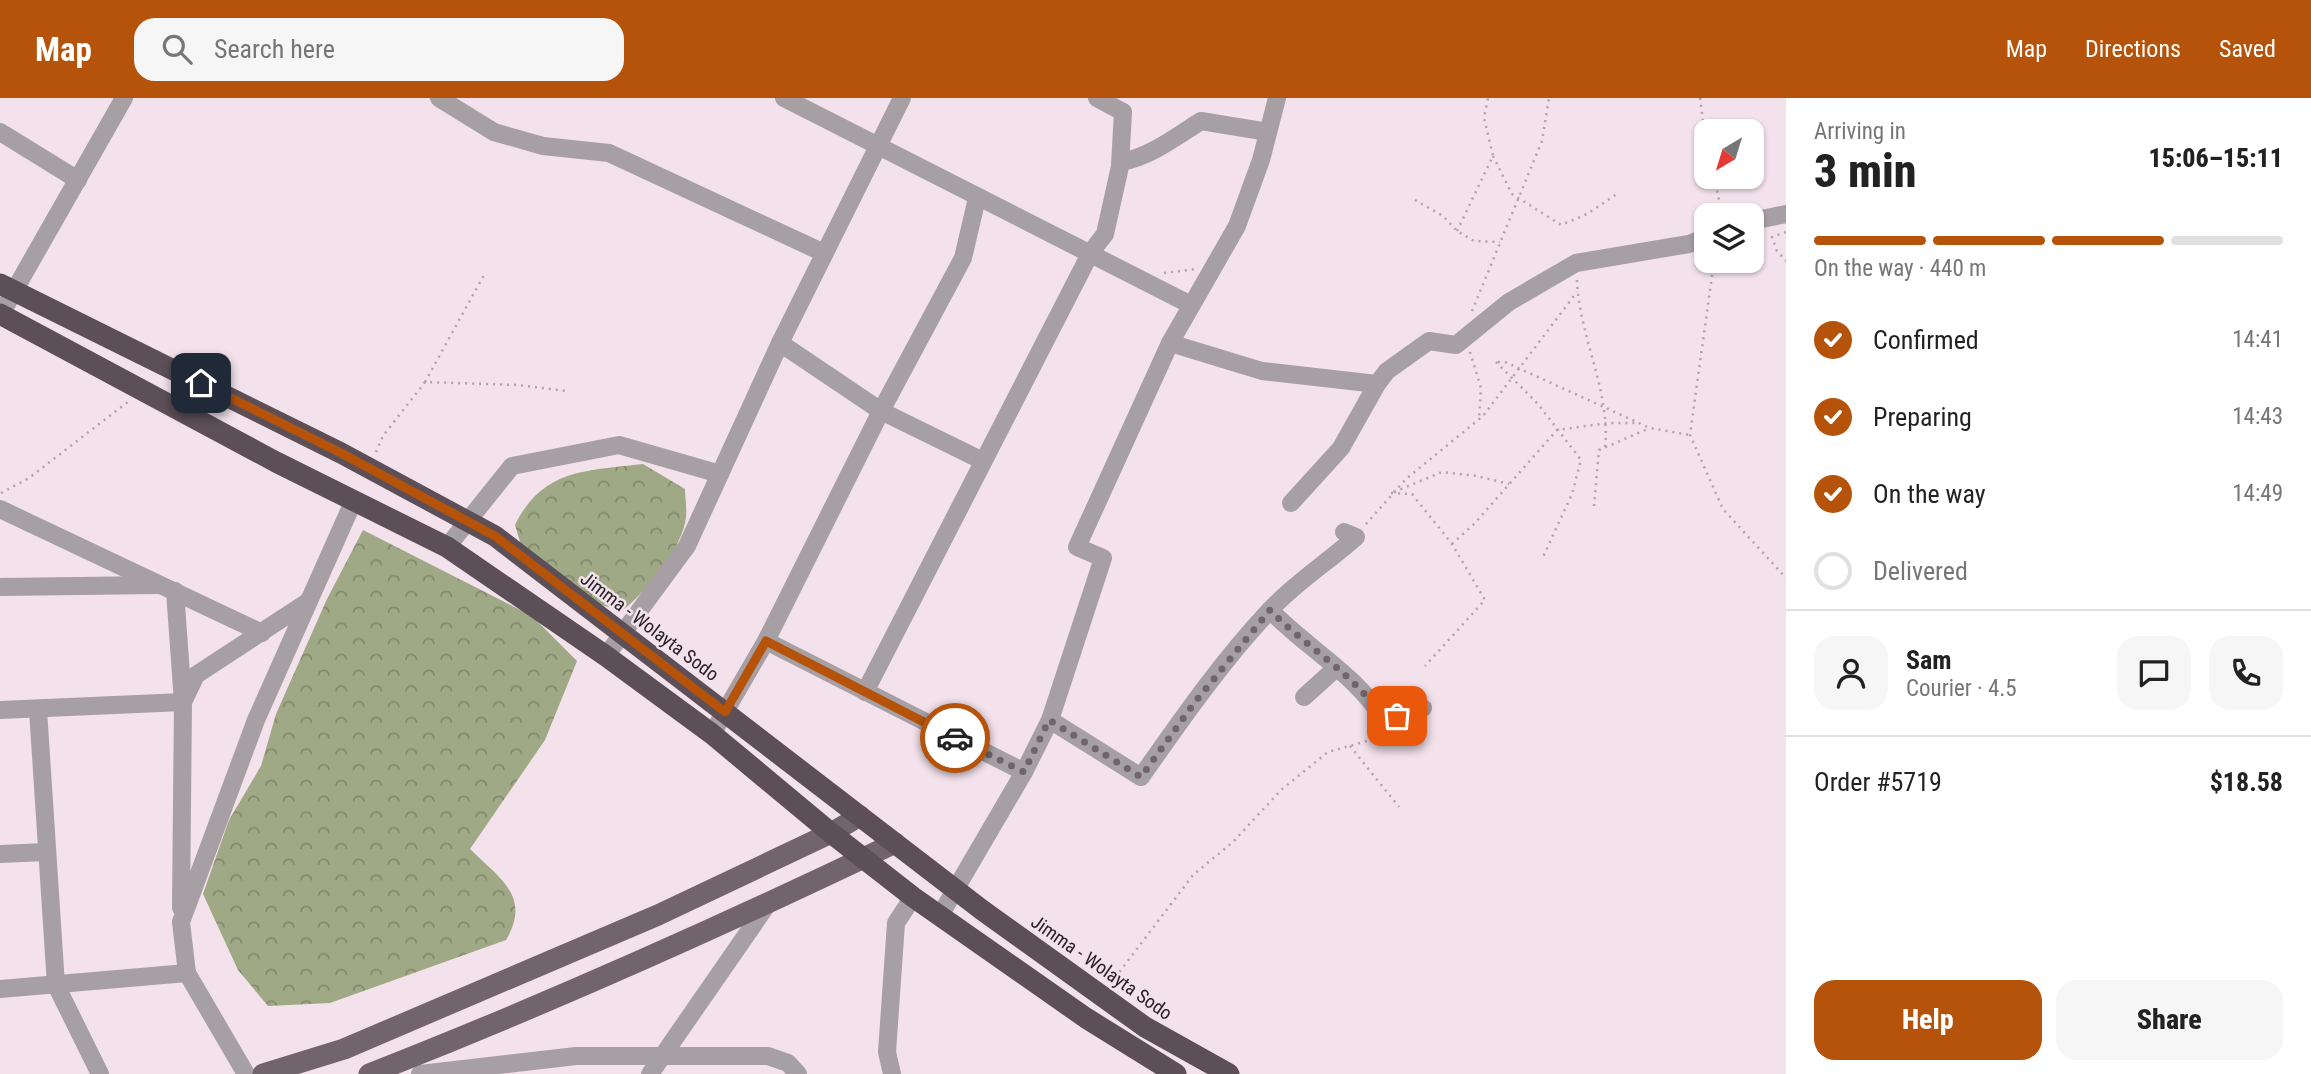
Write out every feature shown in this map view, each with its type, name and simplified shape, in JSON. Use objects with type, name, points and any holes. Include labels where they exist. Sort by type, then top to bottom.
[{"type":"highway","name":"Jimma - Wolayta Sodo","points":[[7,287],[369,468],[495,536],[957,890],[1145,1027],[1229,1074]]},
{"type":"highway","points":[[1,314],[276,462],[447,547],[606,656],[712,734],[831,834],[913,897],[941,914],[1086,1018],[1176,1074]]},
{"type":"main road","points":[[262,1074],[344,1049],[658,915],[831,834],[860,816]]},
{"type":"main road","points":[[369,1074],[518,1016],[767,905],[895,842]]},
{"type":"street","points":[[1,314],[7,287],[78,180],[124,98]]},
{"type":"street","points":[[439,98],[494,132],[544,146],[610,153],[824,253]]},
{"type":"street","points":[[784,98],[878,143],[977,198],[1091,252],[1191,305]]},
{"type":"street","points":[[606,656],[687,546],[780,343],[902,98]]},
{"type":"street","points":[[865,692],[1091,252],[1105,234],[1120,165],[1123,112],[1097,98]]},
{"type":"street","points":[[941,914],[1024,772],[1049,720],[1104,558],[1077,547],[1170,343],[1237,226],[1277,98]]},
{"type":"street","points":[[1120,165],[1201,121],[1268,132]]},
{"type":"street","points":[[0,132],[78,180]]},
{"type":"street","points":[[712,734],[766,641],[881,411],[963,258],[977,198]]},
{"type":"street","points":[[1764,219],[1786,214]]},
{"type":"street","points":[[1291,503],[1341,448],[1387,371],[1429,341],[1456,345],[1509,302],[1576,263],[1694,242]]},
{"type":"street","points":[[780,343],[881,411],[983,461]]},
{"type":"street","points":[[1170,343],[1262,371],[1377,384]]},
{"type":"street","points":[[447,547],[512,466],[619,445],[720,474]]},
{"type":"street","points":[[181,922],[256,720],[306,603],[355,499]]},
{"type":"street","points":[[0,509],[262,633]]},
{"type":"street","points":[[1049,720],[1141,777],[1195,702],[1270,610],[1317,566],[1336,554],[1350,535]]},
{"type":"street","points":[[0,587],[168,588]]},
{"type":"street","points":[[168,588],[183,702],[181,922],[187,973],[246,1074]]},
{"type":"street","points":[[183,702],[196,675],[306,603]]},
{"type":"street","points":[[1270,610],[1370,697],[1382,718],[1423,708]]},
{"type":"street","points":[[766,641],[1024,772]]},
{"type":"street","points":[[1304,697],[1335,669]]},
{"type":"street","points":[[0,710],[183,702]]},
{"type":"street","points":[[38,710],[45,852],[56,985],[100,1074]]},
{"type":"street","points":[[0,854],[45,852]]},
{"type":"street","points":[[892,1074],[887,1052],[896,923],[913,897]]},
{"type":"street","points":[[650,1074],[767,905]]},
{"type":"street","points":[[0,989],[187,973]]},
{"type":"street","points":[[576,1056],[588,1074]]},
{"type":"street","points":[[421,1074],[576,1056],[768,1056],[788,1063],[798,1074]]},
{"type":"path","points":[[1488,98],[1484,118],[1493,156],[1512,194],[1560,225],[1587,214],[1616,194]]},
{"type":"path","points":[[1479,419],[1481,388],[1468,337],[1471,312],[1521,199],[1542,141],[1549,98]]},
{"type":"path","points":[[1700,98],[1703,119]]},
{"type":"path","points":[[1457,230],[1493,156]]},
{"type":"path","points":[[1415,200],[1443,216],[1457,230],[1474,241],[1500,242]]},
{"type":"path","points":[[1786,232],[1772,237],[1772,242],[1786,261]]},
{"type":"path","points":[[1576,263],[1577,309],[1608,423],[1605,448]]},
{"type":"path","points":[[1136,276],[1213,267]]},
{"type":"path","points":[[1712,273],[1690,435],[1723,509],[1786,578]]},
{"type":"path","points":[[369,468],[383,436],[425,382],[484,275]]},
{"type":"path","points":[[1350,535],[1391,493],[1479,419],[1577,292]]},
{"type":"path","points":[[1543,557],[1572,494],[1581,460],[1538,404],[1496,362],[1505,362],[1650,428],[1690,435]]},
{"type":"path","points":[[425,382],[518,385],[566,391]]},
{"type":"path","points":[[0,494],[29,478],[143,391]]},
{"type":"path","points":[[1452,544],[1474,524],[1557,430],[1608,423],[1639,423]]},
{"type":"path","points":[[1594,506],[1599,450],[1650,428]]},
{"type":"path","points":[[1391,493],[1442,472],[1477,475],[1510,484]]},
{"type":"path","points":[[1391,493],[1412,494],[1452,544],[1485,600],[1425,666]]},
{"type":"path","points":[[1102,996],[1193,875],[1233,842],[1281,790],[1328,752],[1392,734]]},
{"type":"path","points":[[1350,746],[1399,807]]},
{"type":"green space","points":[[643,464],[685,489],[686,517],[678,542],[662,569],[622,611],[595,603],[521,545],[515,525],[526,506],[553,482],[585,471]]},
{"type":"green space","points":[[363,530],[532,616],[577,661],[545,740],[470,849],[501,879],[514,900],[513,925],[506,940],[330,1003],[268,1006],[238,970],[203,894],[229,820],[261,766],[276,714],[327,599]]},
{"type":"way so far","points":[[955,738],[1024,772],[1049,720],[1141,777],[1195,702],[1270,610],[1293,634],[1370,697],[1382,718],[1397,716]]},
{"type":"route","points":[[201,383],[341,453],[495,536],[725,712],[766,641],[955,738]]}]
